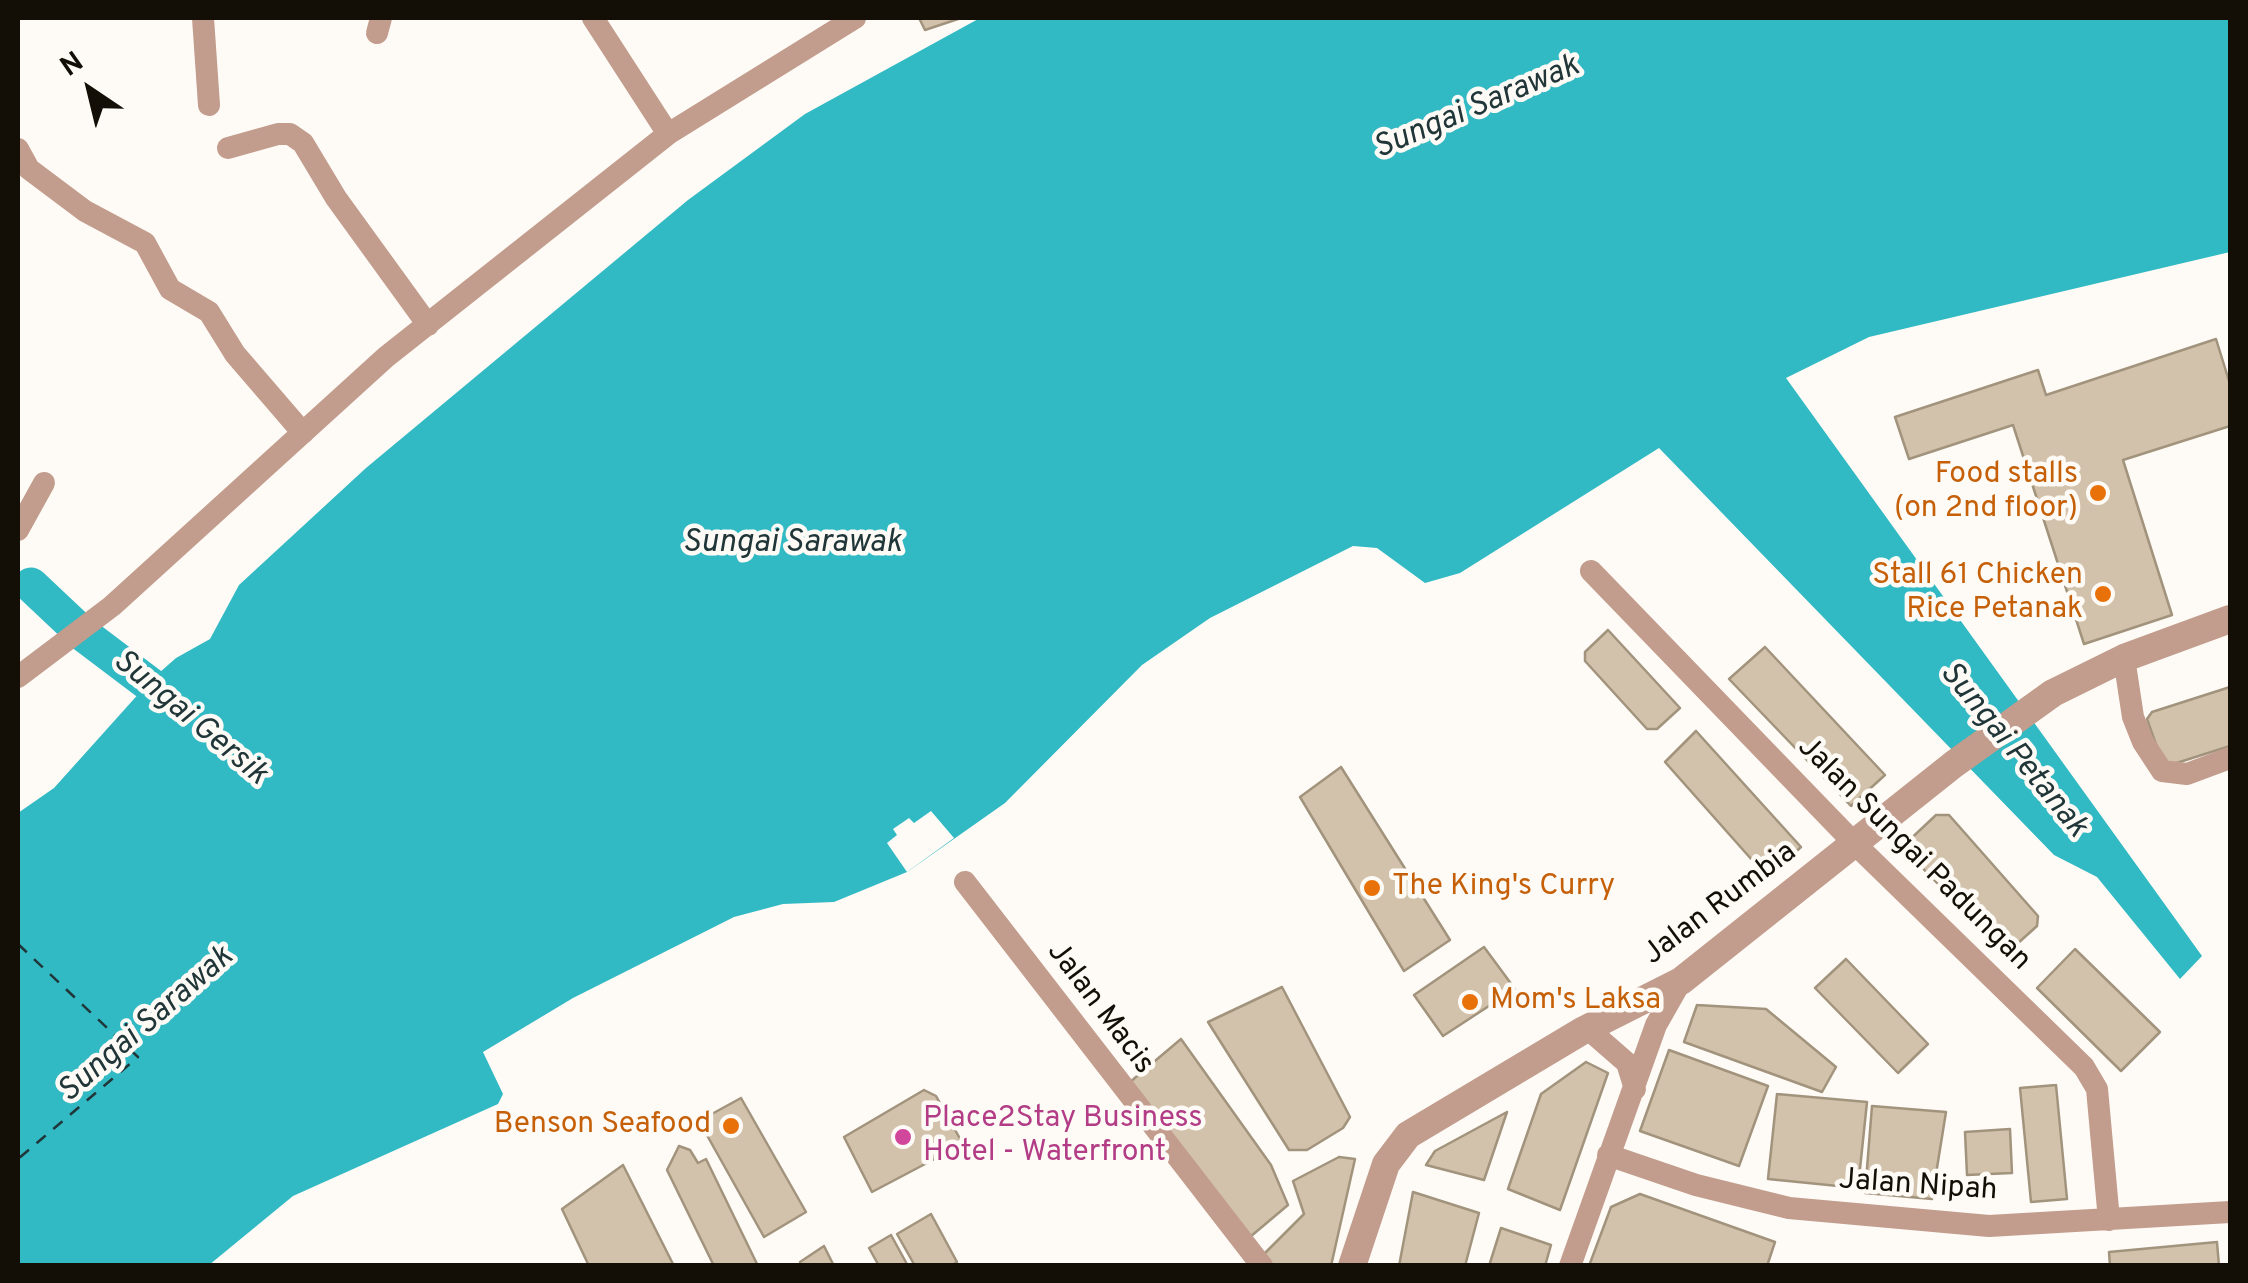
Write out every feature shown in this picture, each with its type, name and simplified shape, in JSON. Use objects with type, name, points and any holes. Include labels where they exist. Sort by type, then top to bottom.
[{"type":"street","points":[[203,18],[210,105]]},
{"type":"street","points":[[593,18],[668,134]]},
{"type":"street","points":[[27,670],[112,606],[428,325],[668,134],[831,24],[855,18]]},
{"type":"street","points":[[228,148],[278,134],[290,134],[304,143],[336,198],[428,325]]},
{"type":"street","points":[[19,158],[85,211],[145,244],[170,289],[209,312],[236,354],[303,433]]},
{"type":"street","points":[[18,530],[44,484]]},
{"type":"street","name":"Jalan Sungai Padungan","points":[[1591,571],[1855,844],[2090,1075],[2097,1089],[2109,1220]]},
{"type":"street","name":"Jalan Rumbia","points":[[1370,1208],[1386,1164],[1408,1135],[1588,1029],[1681,981],[1954,764],[2039,703],[2124,658],[2230,619]]},
{"type":"street","points":[[2124,658],[2134,717],[2143,742],[2162,771],[2187,774],[2230,758]]},
{"type":"street","name":"Jalan Macis","points":[[964,882],[1262,1266]]},
{"type":"street","points":[[1570,1266],[1656,1025],[1681,981]]},
{"type":"street","points":[[1588,1029],[1627,1063],[1635,1089]]},
{"type":"street","name":"Jalan Nipah","points":[[1608,1155],[1696,1185],[1789,1208],[1989,1226],[2230,1212]]},
{"type":"street","points":[[1352,1266],[1370,1208]]},
{"type":"street","points":[[1370,1208],[1374,1266]]},
{"type":"water","name":"Sungai Sarawak","points":[[980,18],[2230,18],[2230,252],[1869,337],[1786,378],[2202,956],[2180,979],[2097,877],[2054,855],[1659,448],[1460,573],[1425,583],[1377,548],[1353,546],[1210,618],[1142,665],[1005,803],[907,872],[834,902],[783,904],[734,917],[573,998],[483,1052],[503,1094],[498,1104],[293,1196],[209,1265],[18,1265],[18,813],[54,788],[151,680],[176,658],[210,639],[239,585],[366,468],[688,200],[805,114]]},
{"type":"pier","points":[[931,811],[954,838],[907,872],[887,843],[897,835],[893,829],[909,818],[914,823]]},
{"type":"building","points":[[919,18],[961,18],[925,30]]},
{"type":"building","points":[[2216,339],[2230,384],[2230,426],[2123,460],[2172,615],[2084,644],[2013,425],[1909,459],[1895,417],[2038,370],[2046,395]]},
{"type":"building","points":[[1608,630],[1680,708],[1657,729],[1647,729],[1585,661],[1585,652]]},
{"type":"building","points":[[1765,647],[1885,775],[1851,806],[1729,679]]},
{"type":"building","points":[[2230,687],[2230,746],[2164,767],[2147,719],[2152,712]]},
{"type":"building","points":[[1696,731],[1801,847],[1768,878],[1665,762]]},
{"type":"building","points":[[1341,767],[1450,940],[1404,971],[1300,797]]},
{"type":"building","points":[[1936,815],[1949,815],[2038,916],[2037,926],[2006,954],[1902,847]]},
{"type":"building","points":[[1484,947],[1515,989],[1443,1036],[1414,995]]},
{"type":"building","points":[[2075,949],[2160,1032],[2121,1071],[2037,988]]},
{"type":"building","points":[[1846,959],[1928,1044],[1898,1073],[1815,988]]},
{"type":"building","points":[[1282,987],[1350,1117],[1343,1128],[1307,1150],[1289,1150],[1208,1022]]},
{"type":"building","points":[[1697,1005],[1766,1009],[1836,1067],[1822,1092],[1684,1042]]},
{"type":"building","points":[[1181,1039],[1271,1165],[1288,1205],[1250,1237],[1130,1082]]},
{"type":"building","points":[[1669,1050],[1768,1086],[1739,1166],[1640,1131]]},
{"type":"building","points":[[1586,1062],[1608,1073],[1560,1210],[1508,1189],[1541,1094]]},
{"type":"building","points":[[2056,1085],[2067,1199],[2031,1202],[2020,1088]]},
{"type":"building","points":[[924,1090],[936,1096],[963,1144],[872,1192],[844,1137]]},
{"type":"building","points":[[1777,1094],[1867,1102],[1858,1188],[1768,1179]]},
{"type":"building","points":[[741,1098],[806,1212],[764,1237],[699,1121]]},
{"type":"building","points":[[1872,1106],[1946,1112],[1932,1199],[1865,1193]]},
{"type":"building","points":[[1507,1112],[1484,1180],[1426,1165],[1435,1151]]},
{"type":"building","points":[[2010,1129],[2012,1173],[1967,1175],[1965,1132]]},
{"type":"building","points":[[679,1146],[690,1150],[698,1163],[706,1159],[758,1266],[714,1266],[667,1170]]},
{"type":"building","points":[[1339,1157],[1355,1159],[1331,1266],[1266,1266],[1260,1258],[1304,1214],[1293,1181]]},
{"type":"building","points":[[623,1165],[674,1266],[589,1266],[562,1209]]},
{"type":"building","points":[[1413,1192],[1479,1213],[1465,1266],[1399,1266]]},
{"type":"building","points":[[1640,1194],[1775,1242],[1767,1266],[1589,1266],[1611,1207]]},
{"type":"building","points":[[931,1214],[957,1262],[951,1266],[915,1266],[897,1234]]},
{"type":"building","points":[[1501,1228],[1551,1245],[1545,1266],[1489,1266]]},
{"type":"building","points":[[891,1235],[908,1266],[879,1266],[869,1248]]},
{"type":"building","points":[[2217,1242],[2219,1266],[2110,1266],[2109,1252]]},
{"type":"building","points":[[824,1246],[834,1266],[801,1266],[800,1262]]},
{"type":"waterway","name":"Sungai Gersik","points":[[31,585],[83,634],[185,711]]},
{"type":"ferry route","points":[[18,944],[138,1057],[18,1159]]},
{"type":"place","name":"Food stalls (on 2nd floor)","points":[[2098,493]]},
{"type":"place","name":"Stall 61 Chicken Rice Petanak","points":[[2103,594]]},
{"type":"place","name":"The King's Curry","points":[[1372,888]]},
{"type":"place","name":"Mom's Laksa","points":[[1470,1002]]},
{"type":"place","name":"Benson Seafood","points":[[731,1126]]},
{"type":"place","name":"Place2Stay Business Hotel - Waterfront","points":[[903,1137]]},
{"type":"water label","name":"Sungai Petanak","points":[[2012,751]]}]
